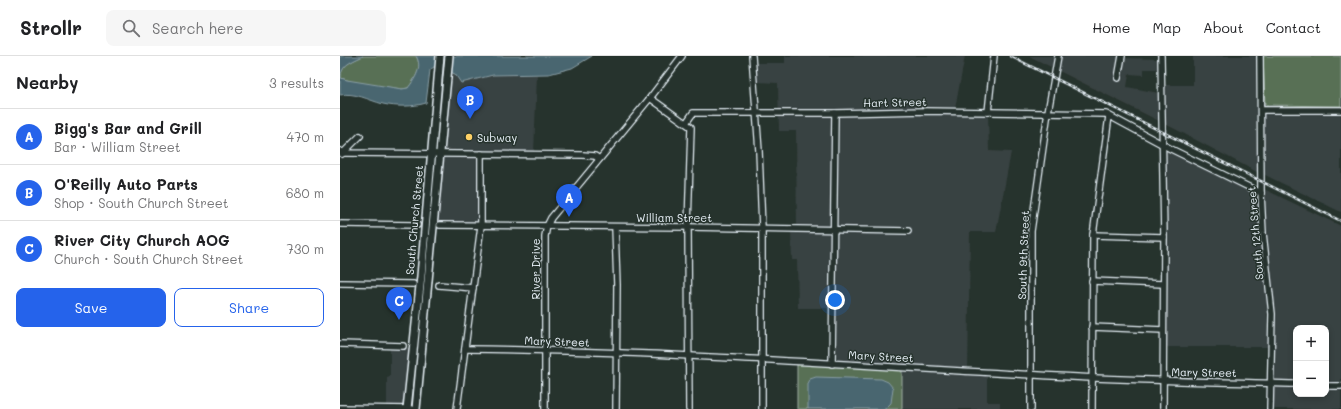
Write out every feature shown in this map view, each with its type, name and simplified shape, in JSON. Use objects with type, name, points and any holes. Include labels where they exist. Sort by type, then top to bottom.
[{"type":"main road","name":"South Church Street","points":[[407,409],[421,276],[440,56]]},
{"type":"main road","name":"South Church Street","points":[[416,409],[449,56]]},
{"type":"street","name":"River Drive","points":[[545,409],[545,236],[547,226],[551,218],[650,98],[682,56]]},
{"type":"street","points":[[752,56],[762,228],[762,409]]},
{"type":"street","points":[[988,112],[994,56]]},
{"type":"street","name":"South 9th Street","points":[[1031,409],[1031,231],[1048,112],[1058,56]]},
{"type":"street","points":[[1118,78],[1122,56]]},
{"type":"street","points":[[1161,56],[1161,142],[1164,237],[1162,409]]},
{"type":"street","name":"South 12th Street","points":[[1260,56],[1261,193],[1263,233],[1272,314],[1270,409]]},
{"type":"street","points":[[650,98],[691,127],[688,227],[688,409]]},
{"type":"street","points":[[1261,110],[1341,110]]},
{"type":"street","name":"Hart Street","points":[[686,123],[693,113],[835,113],[926,111],[1106,114],[1261,193]]},
{"type":"street","points":[[832,364],[835,113]]},
{"type":"street","points":[[1092,409],[1092,235],[1109,116]]},
{"type":"street","points":[[341,153],[360,136]]},
{"type":"street","points":[[341,153],[583,155],[595,156],[599,159]]},
{"type":"street","points":[[457,409],[481,226],[481,154]]},
{"type":"street","points":[[340,224],[417,225]]},
{"type":"street","name":"William Street","points":[[440,225],[908,230]]},
{"type":"street","points":[[615,227],[617,285],[616,409]]},
{"type":"street","points":[[1092,235],[1164,237]]},
{"type":"street","points":[[1092,281],[1163,284]]},
{"type":"street","points":[[340,283],[413,284]]},
{"type":"street","points":[[439,285],[473,288]]},
{"type":"street","points":[[1092,327],[1163,330]]},
{"type":"street","points":[[340,344],[403,346]]},
{"type":"street","name":"Mary Street","points":[[465,349],[688,356],[1092,378],[1293,384]]},
{"type":"street","points":[[1329,386],[1341,386]]},
{"type":"street","points":[[340,408],[412,409]]},
{"type":"shaded area","points":[[785,56],[965,56],[954,114],[988,114],[989,151],[1011,152],[996,232],[970,232],[968,373],[987,374],[987,402],[1000,402],[1000,409],[902,409],[902,365],[837,360],[836,308],[798,308],[797,260],[792,260],[791,231],[797,231],[796,131],[779,131],[778,83],[756,82],[755,63],[785,63]]},
{"type":"shaded area","points":[[1029,56],[1120,56],[1120,58],[1158,59],[1158,69],[1144,69],[1144,75],[1129,74],[1127,87],[1164,94],[1164,85],[1193,85],[1193,56],[1256,56],[1257,172],[1177,130]]},
{"type":"shaded area","points":[[451,72],[455,74],[461,83],[493,75],[537,75],[534,152],[477,151],[477,222],[436,222]]},
{"type":"shaded area","points":[[1341,111],[1341,212],[1263,174],[1263,113]]},
{"type":"shaded area","points":[[1166,150],[1257,194],[1259,233],[1267,299],[1268,347],[1165,347]]},
{"type":"shaded area","points":[[1264,189],[1341,226],[1341,409],[1273,409],[1274,309],[1266,236]]},
{"type":"shaded area","points":[[409,348],[403,409],[387,409],[387,377],[390,376],[390,349]]},
{"type":"green space","points":[[363,56],[416,56],[419,64],[417,73],[408,88],[402,89],[357,83],[341,78],[343,70],[348,64]]},
{"type":"green space","points":[[1263,56],[1341,56],[1341,106],[1265,105]]},
{"type":"green space","points":[[797,364],[902,370],[902,409],[797,409]]},
{"type":"water","points":[[340,56],[363,56],[345,67],[341,74],[341,78],[402,89],[408,88],[417,73],[419,64],[416,56],[592,56],[572,68],[549,74],[493,75],[461,83],[455,74],[435,66],[430,70],[426,103],[393,106],[356,95],[340,95]]},
{"type":"water","points":[[816,377],[881,379],[888,382],[893,388],[891,403],[885,409],[808,409],[808,384],[810,379]]},
{"type":"railway","points":[[1010,56],[1341,221]]},
{"type":"place","name":"O'Reilly Auto Parts","points":[[470,119]]},
{"type":"place","name":"Subway","points":[[469,137]]},
{"type":"place","name":"Bigg's Bar and Grill","points":[[569,217]]},
{"type":"place","name":"River City Church AOG","points":[[399,320]]}]
